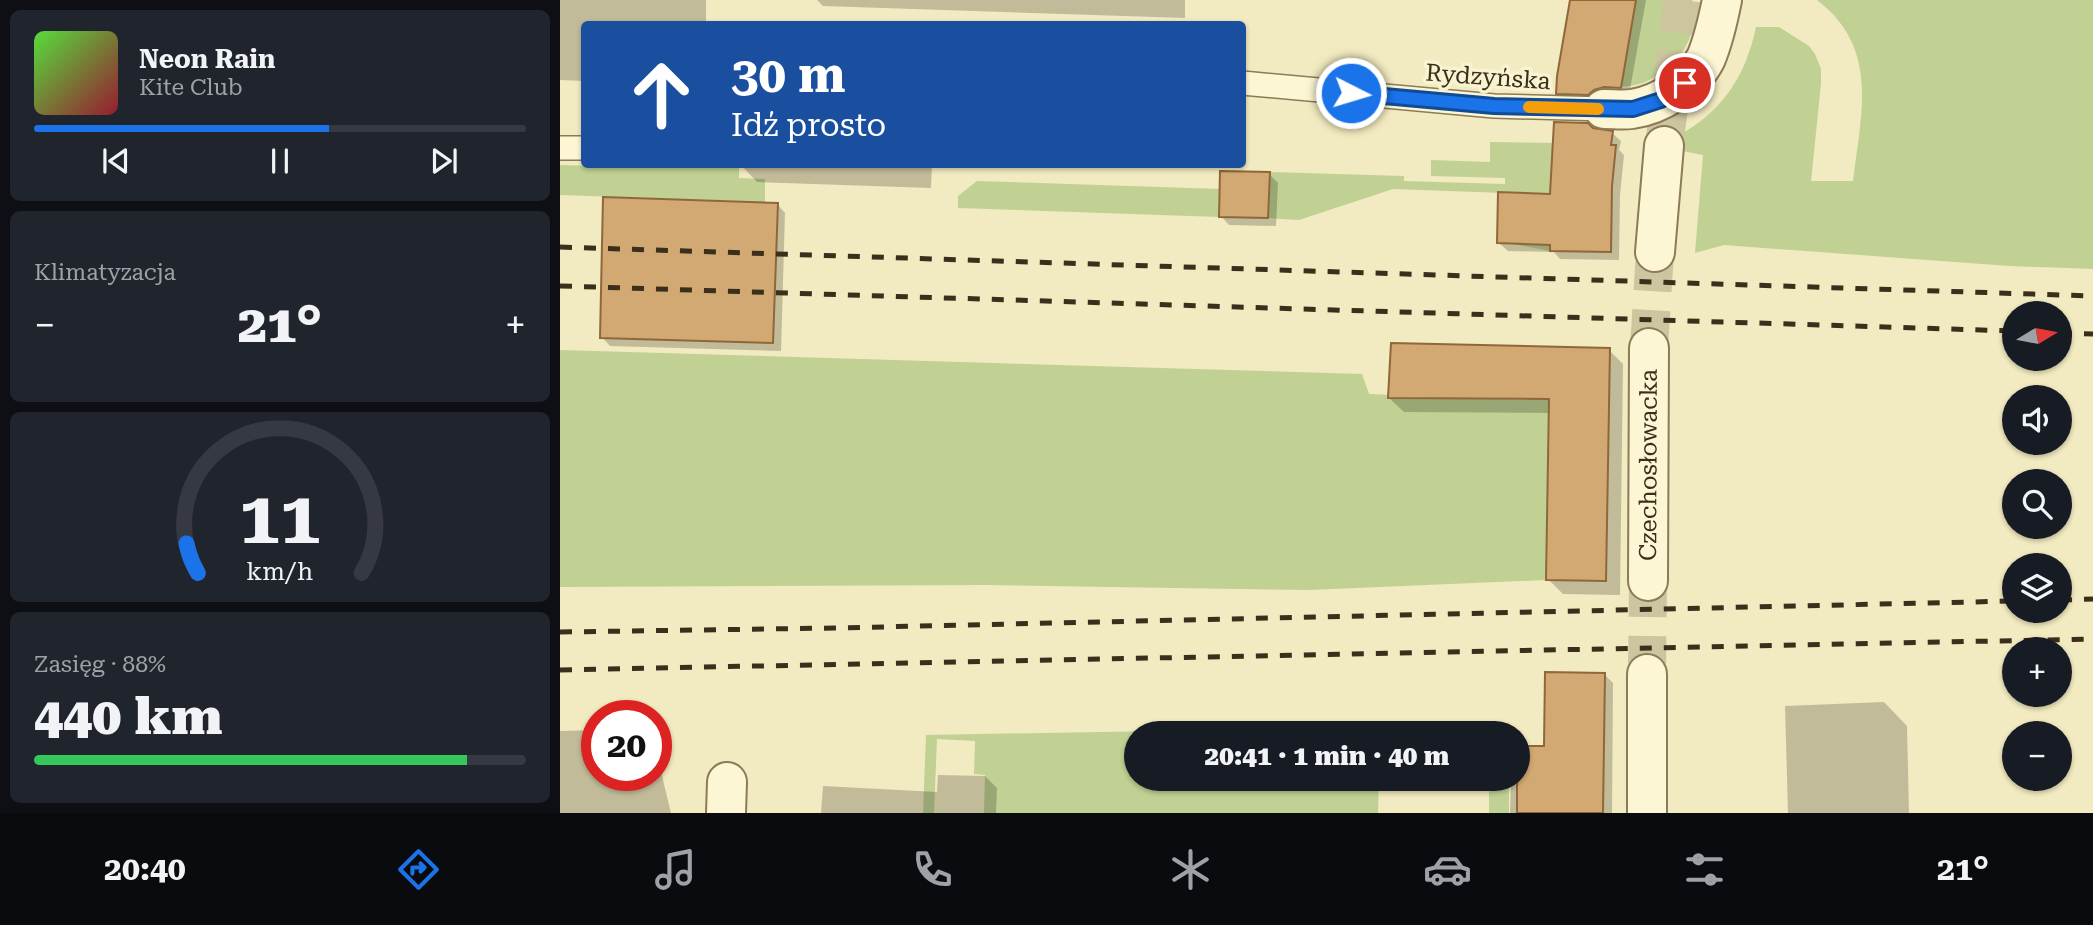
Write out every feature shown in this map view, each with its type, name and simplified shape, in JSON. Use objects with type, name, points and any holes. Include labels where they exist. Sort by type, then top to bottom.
[{"type":"street","points":[[1604,109],[1633,109],[1652,103],[1685,83],[1705,61],[1723,0]]},
{"type":"street","points":[[1656,252],[1664,146]]},
{"type":"street","name":"Czechosłowacka","points":[[1648,581],[1649,348]]},
{"type":"street","points":[[1647,674],[1647,813]]},
{"type":"lane","name":"Rydzyńska","points":[[1246,83],[1494,106],[1604,109]]},
{"type":"lane","points":[[560,148],[581,148]]},
{"type":"green space","points":[[1636,0],[1692,0],[1693,26],[1684,50],[1666,69],[1643,83],[1621,87]]},
{"type":"green space","points":[[1817,0],[2093,0],[2093,269],[2009,266],[1724,245],[1695,253],[1703,155],[1652,145],[1683,133],[1711,113],[1722,101],[1740,75],[1756,27],[1779,27],[1809,46],[1821,69],[1811,181],[1853,181],[1862,107],[1858,61],[1850,39],[1837,19]]},
{"type":"green space","points":[[1490,142],[1553,143],[1550,251],[1513,244],[1513,212],[1533,194],[1393,189],[1299,220],[1268,218],[1270,172],[1404,176],[1404,181],[1505,184],[1505,178],[1431,176],[1431,160],[1490,162]]},
{"type":"green space","points":[[560,165],[581,166],[581,168],[739,168],[739,178],[765,179],[765,202],[560,195]]},
{"type":"green space","points":[[977,181],[1220,189],[1219,217],[958,208],[958,196]]},
{"type":"green space","points":[[1509,347],[1550,347],[1546,580],[1309,590],[987,585],[560,587],[560,350],[1362,374],[1369,394],[1526,400],[1527,381]]},
{"type":"green space","points":[[1124,731],[1124,791],[1379,791],[1378,813],[984,813],[985,775],[974,774],[975,741],[937,739],[934,813],[923,813],[926,735]]},
{"type":"green space","points":[[1489,791],[1509,791],[1509,813],[1489,813]]},
{"type":"building","points":[[1570,0],[1636,0],[1621,88],[1604,87],[1588,95],[1556,94]]},
{"type":"building","points":[[1554,122],[1588,123],[1593,128],[1613,131],[1611,145],[1616,145],[1611,252],[1550,251],[1550,245],[1497,243],[1498,192],[1550,194]]},
{"type":"building","points":[[1220,171],[1270,172],[1268,218],[1219,217]]},
{"type":"building","points":[[603,197],[778,203],[773,343],[600,338]]},
{"type":"building","points":[[1391,343],[1610,348],[1606,581],[1546,580],[1549,399],[1388,398]]},
{"type":"building","points":[[1545,672],[1605,673],[1603,813],[1517,813],[1517,791],[1530,791],[1530,746],[1544,746]]},
{"type":"tunnel","points":[[1664,146],[1683,0]]},
{"type":"tunnel","points":[[1649,348],[1655,252]]},
{"type":"tunnel","points":[[1647,674],[1648,581]]},
{"type":"railway","points":[[560,247],[2093,296]]},
{"type":"railway","points":[[560,286],[2002,331]]},
{"type":"railway","points":[[2072,333],[2093,334]]},
{"type":"railway","points":[[2072,600],[2093,599]]},
{"type":"railway","points":[[560,632],[2002,601]]},
{"type":"railway","points":[[560,670],[2093,639]]},
{"type":"slow traffic","points":[[1529,107],[1598,109]]},
{"type":"route","points":[[1351,93],[1494,106],[1633,109],[1661,100],[1685,83]]}]
